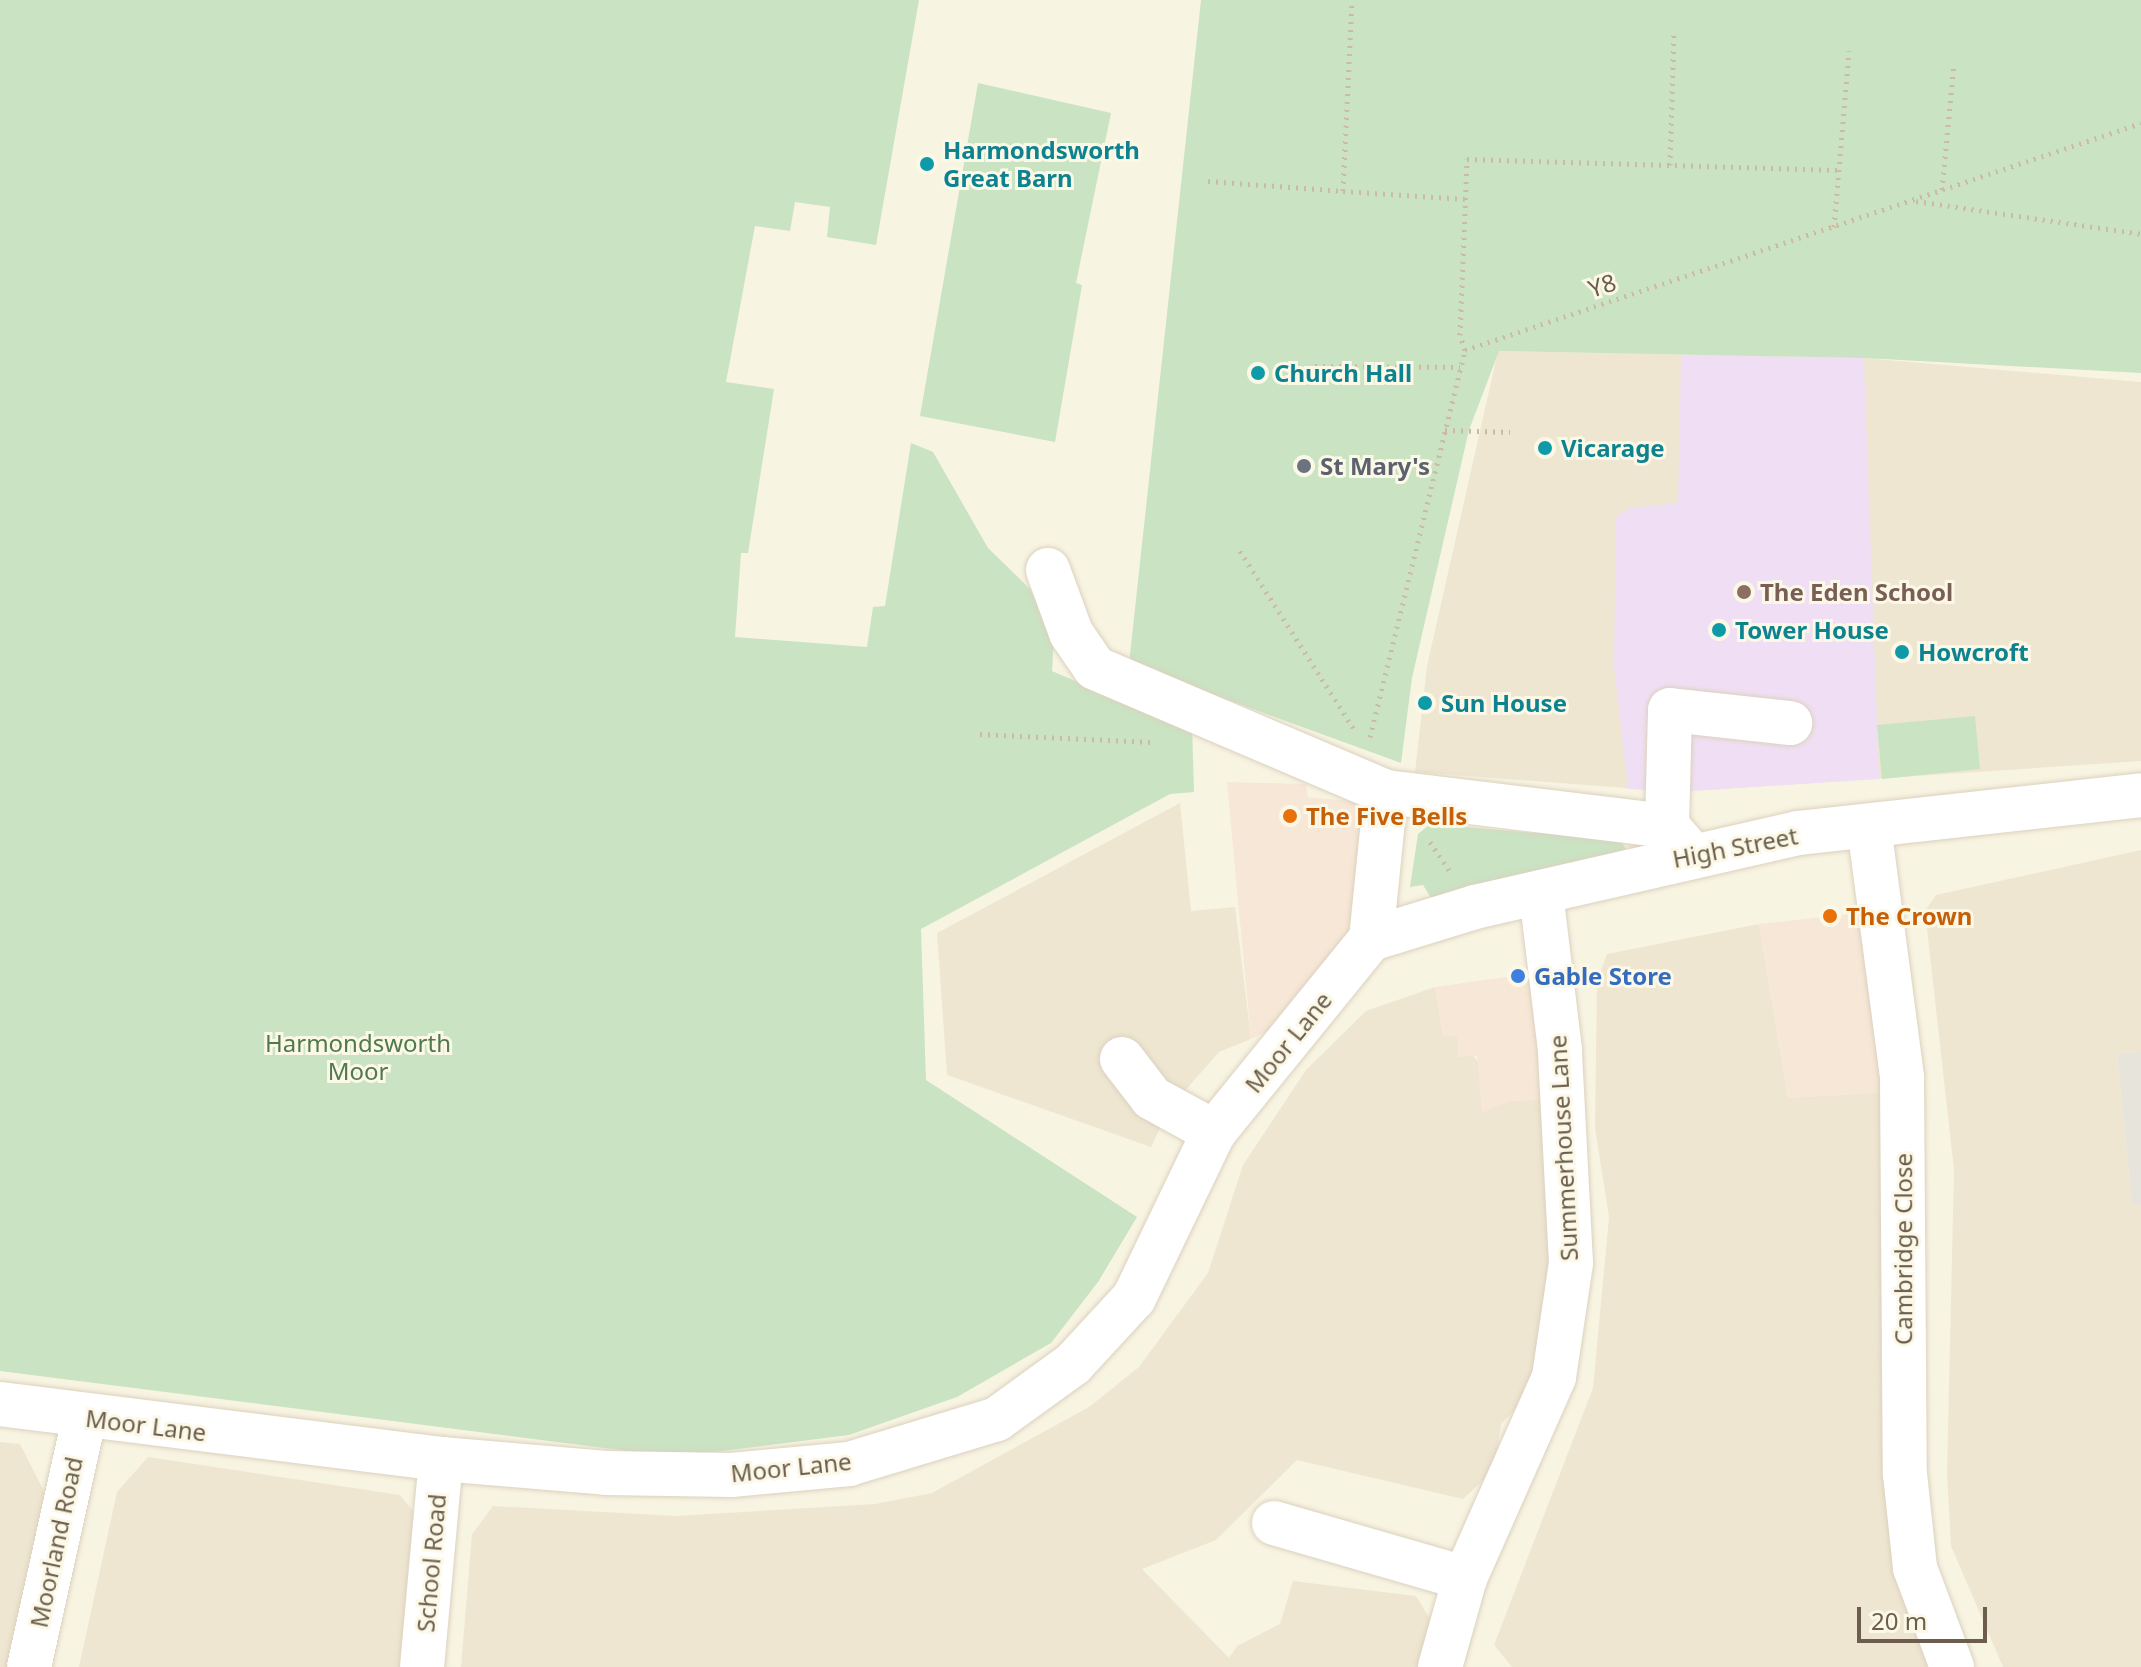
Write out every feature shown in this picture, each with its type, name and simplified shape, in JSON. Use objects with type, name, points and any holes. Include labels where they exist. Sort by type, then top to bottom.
[{"type":"street","points":[[1048,570],[1071,633],[1095,668],[1391,793],[1679,840],[1670,710],[1790,723]]},
{"type":"street","points":[[1361,952],[1391,793]]},
{"type":"street","name":"High Street","points":[[1361,952],[1475,907],[1541,892],[1679,840],[1869,826],[2141,795]]},
{"type":"street","name":"Cambridge Close","points":[[1869,826],[1902,1077],[1905,1474],[1915,1568],[1952,1667]]},
{"type":"street","name":"Summerhouse Lane","points":[[1440,1667],[1465,1578],[1554,1377],[1571,1263],[1560,1050],[1541,892]]},
{"type":"street","name":"Moor Lane","points":[[0,1404],[84,1418],[441,1459],[606,1473],[731,1475],[849,1464],[997,1419],[1073,1364],[1134,1298],[1214,1132],[1361,952]]},
{"type":"street","points":[[1122,1059],[1152,1098],[1214,1132]]},
{"type":"street","name":"Moorland Road","points":[[29,1667],[84,1418]]},
{"type":"street","name":"School Road","points":[[422,1667],[441,1459]]},
{"type":"street","points":[[1274,1523],[1465,1578]]},
{"type":"path","points":[[1343,191],[1352,0]]},
{"type":"path","points":[[1670,165],[1674,31]]},
{"type":"path","points":[[1834,227],[1849,51]]},
{"type":"path","points":[[1942,190],[1954,63]]},
{"type":"path","name":"Y8","points":[[1465,350],[2141,123]]},
{"type":"path","points":[[1240,551],[1367,750],[1465,350],[1460,335],[1467,159],[1837,170]]},
{"type":"path","points":[[1208,181],[1465,199]]},
{"type":"path","points":[[1912,200],[2141,234]]},
{"type":"path","points":[[1315,366],[1460,367]]},
{"type":"path","points":[[1445,430],[1510,432]]},
{"type":"path","points":[[980,734],[1166,743]]},
{"type":"path","points":[[1391,793],[1475,907]]},
{"type":"shaded area","points":[[1498,351],[1864,358],[2141,382],[2141,761],[1677,792],[1415,772],[1427,666]]},
{"type":"shaded area","name":"The Eden School","points":[[1681,355],[1864,358],[1879,779],[1677,792],[1628,789],[1614,666],[1616,517],[1630,508],[1678,503]]},
{"type":"shaded area","points":[[1227,782],[1306,784],[1308,797],[1368,803],[1348,956],[1304,1013],[1251,1039]]},
{"type":"shaded area","points":[[1180,803],[1191,911],[1235,907],[1251,1039],[1219,1052],[1169,1109],[1151,1147],[947,1075],[937,933]]},
{"type":"shaded area","points":[[2141,850],[2141,1051],[2117,1054],[2132,1206],[2141,1205],[2141,1667],[2003,1667],[1951,1546],[1947,1473],[1954,1170],[1925,911],[1936,895]]},
{"type":"shaded area","points":[[1868,912],[1889,1092],[1788,1098],[1759,924]]},
{"type":"shaded area","points":[[1759,924],[1788,1098],[1889,1092],[1937,1667],[1512,1667],[1494,1645],[1593,1388],[1609,1217],[1595,1128],[1597,981],[1607,954]]},
{"type":"shaded area","points":[[1550,971],[1553,1099],[1510,1101],[1482,1113],[1477,1056],[1458,1057],[1457,1036],[1443,1036],[1435,987]]},
{"type":"shaded area","points":[[1435,987],[1443,1035],[1457,1036],[1510,1101],[1553,1099],[1566,1286],[1529,1396],[1501,1424],[1494,1470],[1463,1499],[1297,1460],[1216,1540],[1142,1569],[1229,1658],[1237,1646],[1280,1624],[1293,1581],[1416,1596],[1430,1619],[1434,1642],[1425,1667],[461,1667],[472,1534],[493,1506],[676,1516],[875,1504],[932,1493],[1089,1407],[1139,1367],[1208,1273],[1243,1165],[1306,1070],[1366,1011]]},
{"type":"shaded area","points":[[2141,1051],[2141,1205],[2132,1206],[2117,1054]]},
{"type":"shaded area","points":[[0,1442],[20,1444],[47,1497],[7,1667],[0,1667]]},
{"type":"shaded area","points":[[148,1457],[400,1495],[418,1517],[410,1667],[79,1667],[117,1492]]},
{"type":"green space","name":"Harmondsworth Moor","points":[[0,0],[919,0],[876,245],[827,237],[830,207],[795,202],[790,231],[755,226],[726,382],[774,389],[748,553],[741,553],[735,637],[867,647],[873,607],[885,606],[911,443],[933,452],[988,548],[1030,589],[1054,635],[1052,671],[1164,719],[1192,723],[1194,792],[1170,794],[921,929],[926,1080],[1137,1217],[1098,1282],[1051,1343],[957,1397],[849,1435],[675,1457],[0,1371]]},
{"type":"green space","points":[[1201,0],[2141,0],[2141,373],[1864,358],[1499,351],[1469,430],[1412,678],[1401,763],[1129,664]]},
{"type":"green space","points":[[978,83],[1111,113],[1076,283],[1082,285],[1055,442],[920,416]]},
{"type":"green space","points":[[1975,716],[1980,769],[1882,779],[1877,725]]},
{"type":"green space","points":[[1430,824],[1619,840],[1625,847],[1624,857],[1435,904],[1423,885],[1410,887],[1418,834]]},
{"type":"place","name":"Harmondsworth Great Barn","points":[[927,164]]},
{"type":"place","name":"Church Hall","points":[[1258,373]]},
{"type":"place","name":"Vicarage","points":[[1545,448]]},
{"type":"place","name":"St Mary's","points":[[1304,466]]},
{"type":"place","name":"The Eden School","points":[[1744,592]]},
{"type":"place","name":"Tower House","points":[[1719,630]]},
{"type":"place","name":"Howcroft","points":[[1902,652]]},
{"type":"place","name":"Sun House","points":[[1425,703]]},
{"type":"place","name":"The Five Bells","points":[[1290,816]]},
{"type":"place","name":"The Crown","points":[[1830,916]]},
{"type":"place","name":"Gable Store","points":[[1518,976]]}]
